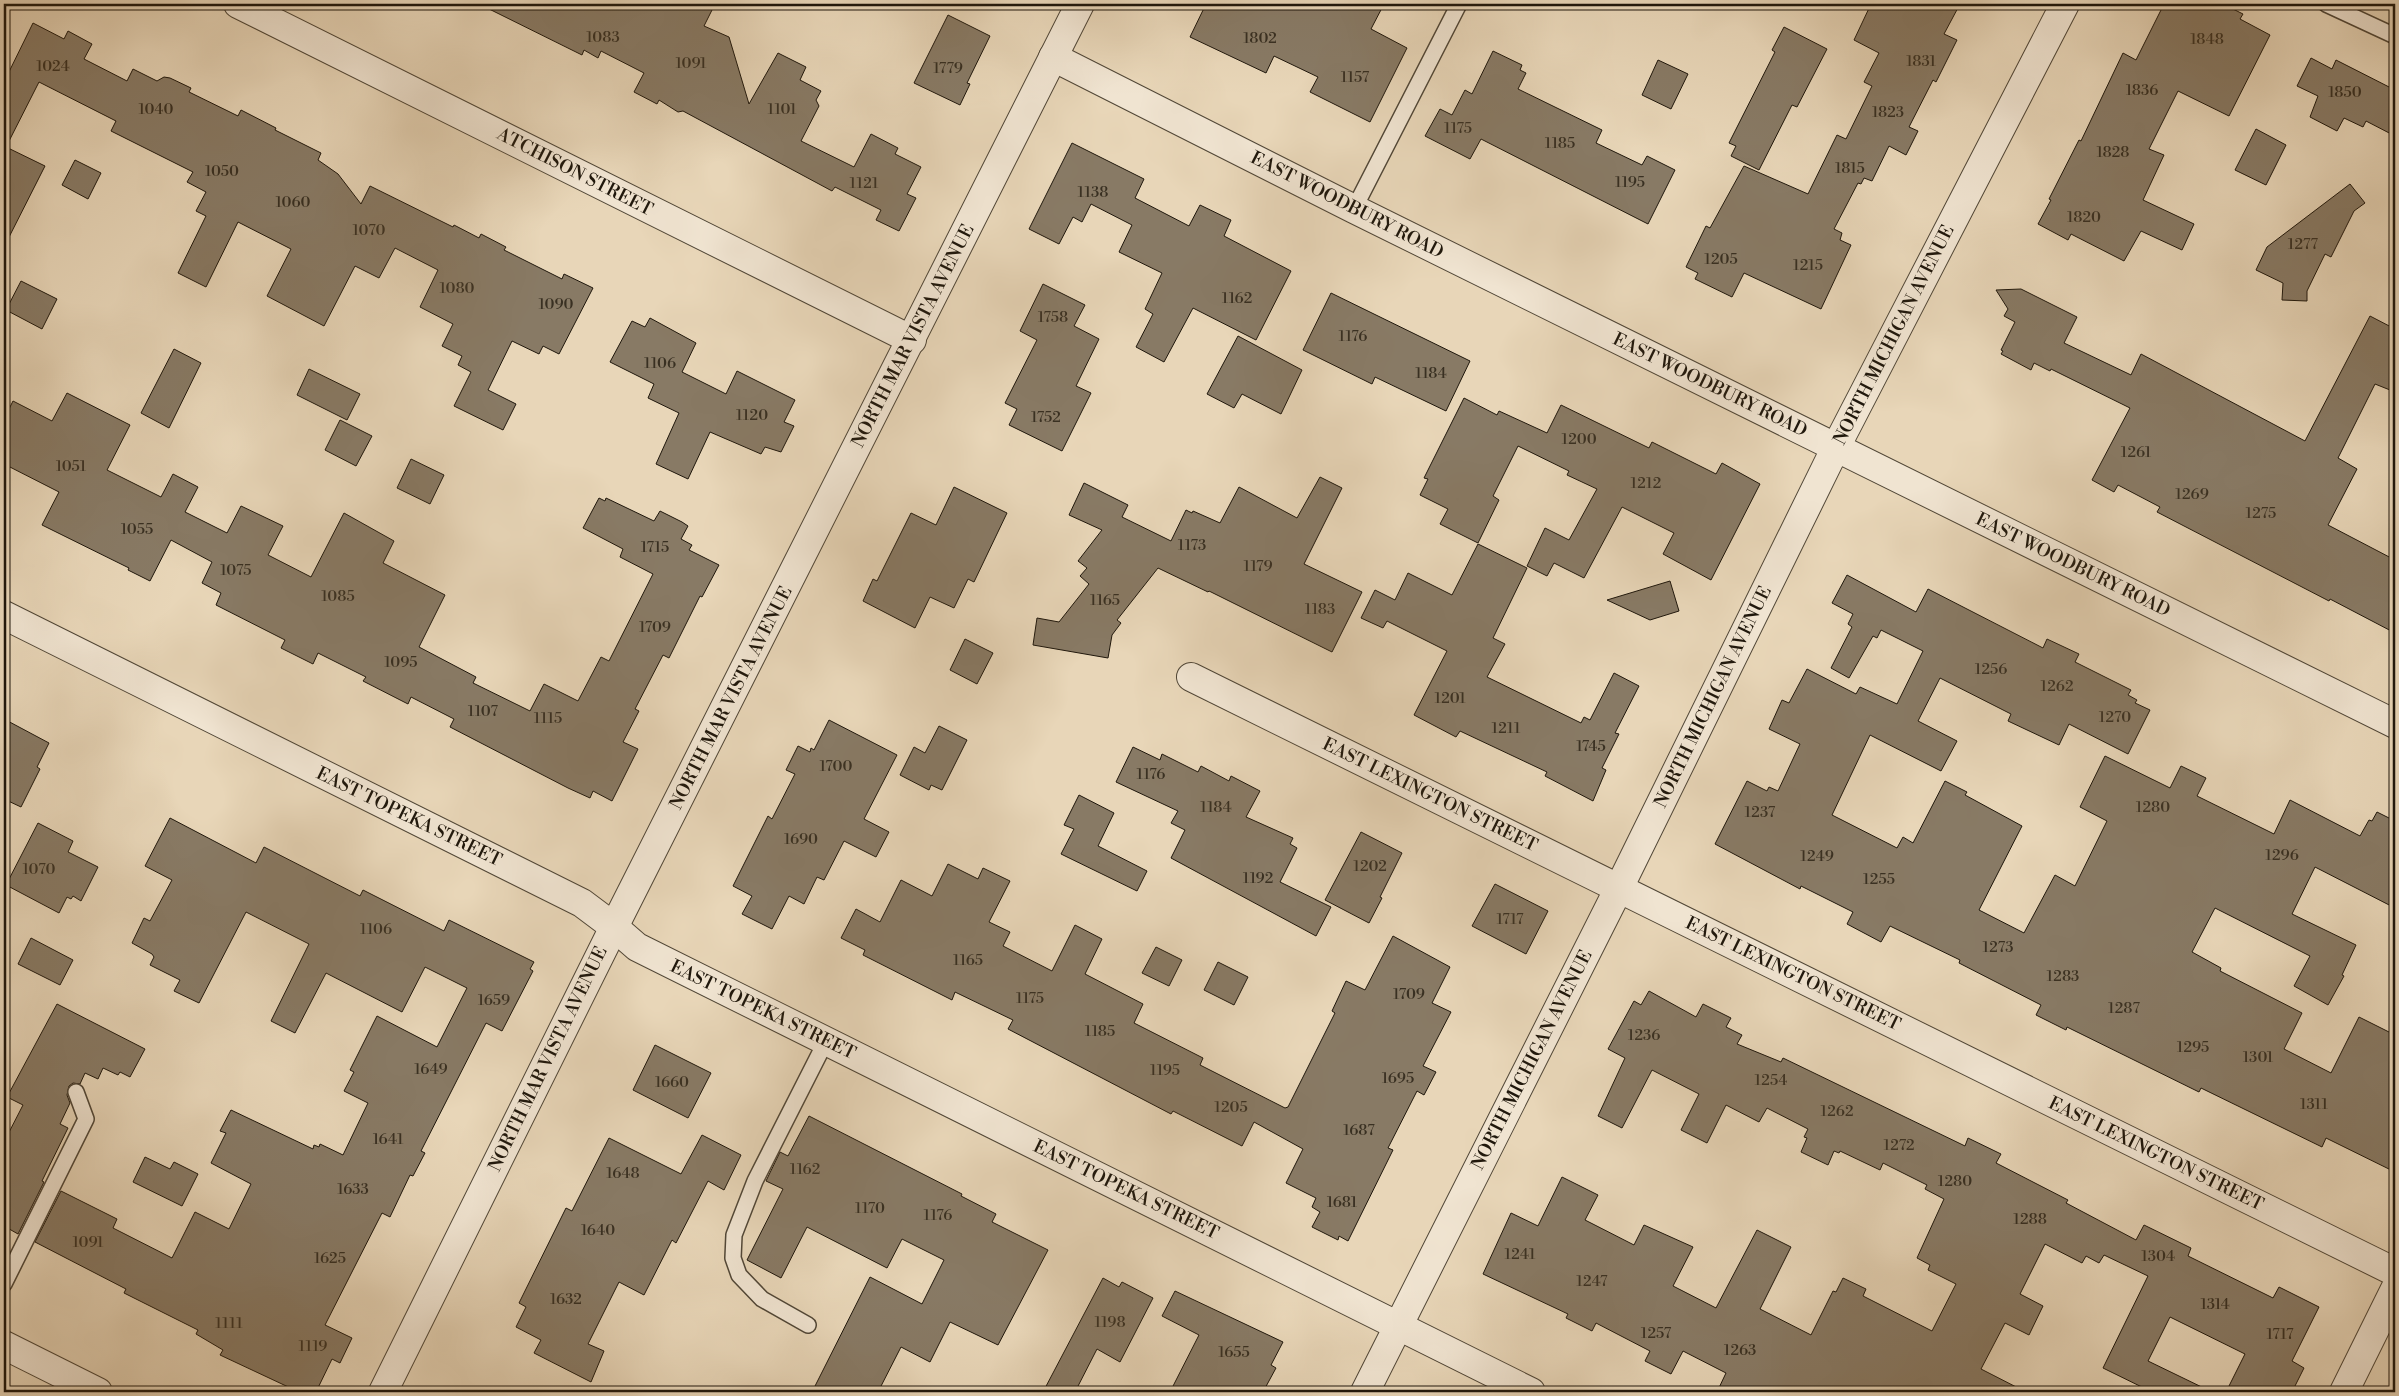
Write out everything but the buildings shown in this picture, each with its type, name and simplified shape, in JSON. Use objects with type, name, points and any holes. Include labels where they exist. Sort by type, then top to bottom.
[{"type":"street","name":"ATCHISON STREET","points":[[238,4],[912,340]]},
{"type":"street","name":"NORTH MAR VISTA AVENUE","points":[[383,1392],[614,927],[1080,4]]},
{"type":"street","name":"NORTH MICHIGAN AVENUE","points":[[1365,1392],[1619,888],[1836,447],[2064,4]]},
{"type":"street","name":"EAST WOODBURY ROAD","points":[[1053,56],[1354,209],[2395,724]]},
{"type":"street","name":"EAST TOPEKA STREET","points":[[4,615],[582,903],[637,947],[1531,1392]]},
{"type":"street","name":"EAST LEXINGTON STREET","points":[[1191,677],[2395,1272]]},
{"type":"street","points":[[2344,1392],[2395,1289]]},
{"type":"street","points":[[4,1344],[98,1392]]},
{"type":"lane","points":[[1354,209],[1459,4]]},
{"type":"lane","points":[[2326,4],[2395,36]]},
{"type":"lane","points":[[808,1325],[762,1298],[739,1275],[733,1258],[734,1235],[755,1181],[826,1041]]},
{"type":"lane","points":[[4,1284],[86,1119],[76,1092]]}]
